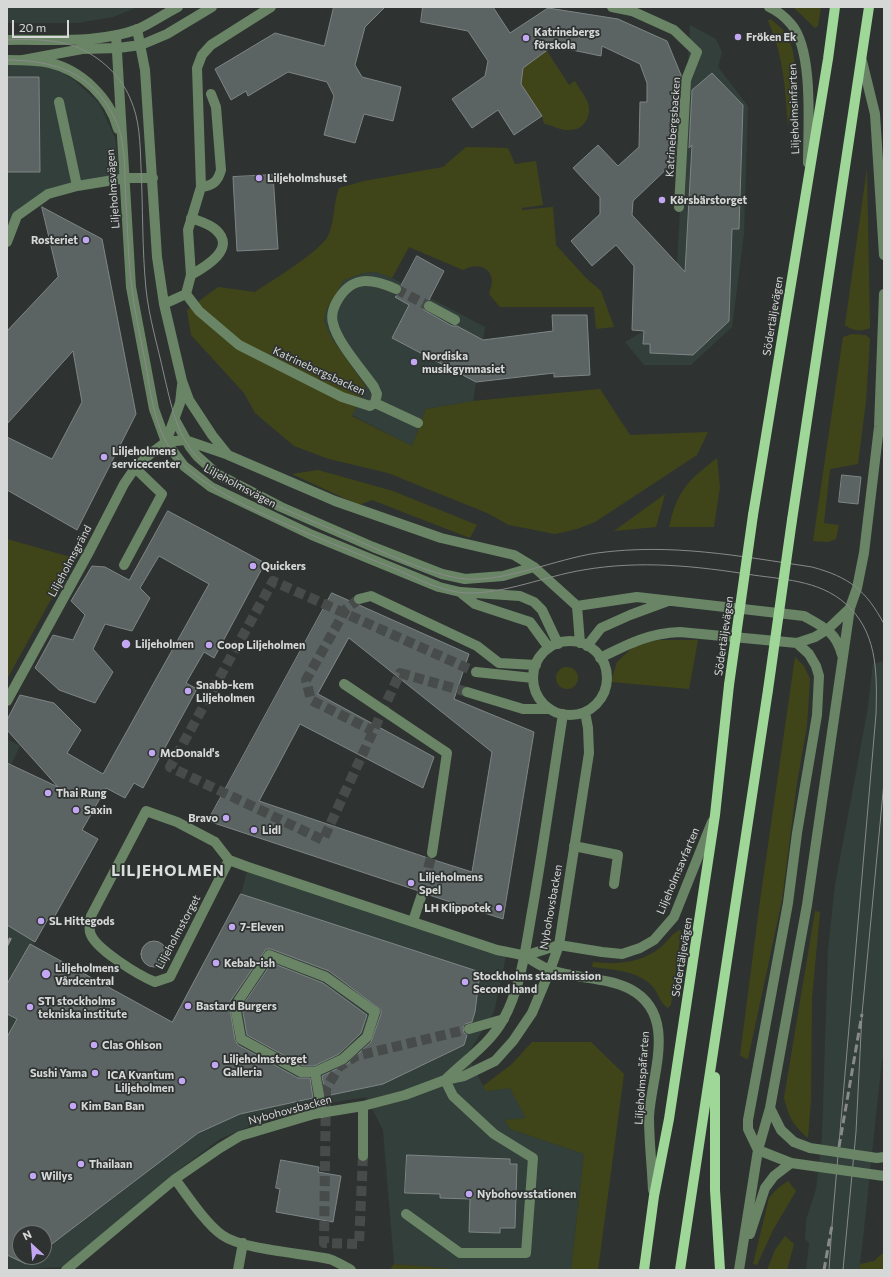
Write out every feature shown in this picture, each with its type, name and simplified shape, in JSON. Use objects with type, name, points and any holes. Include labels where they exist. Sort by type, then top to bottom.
[{"type":"main road","name":"Södertäljevägen","points":[[644,1270],[654,1196],[669,1119],[715,815],[729,685],[753,515],[835,7]]},
{"type":"main road","points":[[680,1270],[869,7]]},
{"type":"main road","points":[[715,1043],[715,1190],[720,1270]]},
{"type":"street","points":[[7,40],[68,39],[116,35],[137,29],[178,7]]},
{"type":"street","points":[[7,60],[23,60],[82,49],[118,48],[141,45],[167,34],[212,7]]},
{"type":"street","points":[[164,304],[186,294],[191,275],[188,230],[201,187],[197,68],[202,55],[211,45],[271,7]]},
{"type":"street","name":"Katrinebergsbacken","points":[[612,7],[632,11],[674,30],[697,52],[686,80],[679,207]]},
{"type":"street","name":"Liljeholmsinfarten","points":[[769,7],[779,12],[792,25],[800,41],[807,65],[808,177]]},
{"type":"street","name":"Liljeholmsvägen","points":[[137,29],[145,70],[157,257],[164,304],[182,381],[189,400],[212,435],[228,455],[335,501],[441,538],[514,556],[534,567],[577,606]]},
{"type":"street","name":"Liljeholmsvägen","points":[[116,35],[118,48],[122,142],[126,178],[131,287],[154,408],[166,442],[178,459],[193,474],[220,492],[312,535],[426,582],[460,592],[520,596],[534,602],[542,610],[554,646]]},
{"type":"street","name":"Liljeholmsvägen","points":[[23,60],[50,63],[66,69],[88,83],[103,99],[116,121],[122,142]]},
{"type":"street","points":[[862,61],[875,114],[884,255]]},
{"type":"street","points":[[201,187],[210,186],[218,179],[221,170],[216,107],[211,94]]},
{"type":"street","points":[[59,102],[77,186]]},
{"type":"street","points":[[7,242],[17,216],[48,194],[77,186],[126,178],[153,178]]},
{"type":"street","points":[[191,218],[216,229],[221,235],[223,243],[220,253],[210,264],[191,275]]},
{"type":"street","name":"Katrinebergsbacken","points":[[186,294],[199,311],[239,345],[342,397],[362,405],[370,406],[375,403],[377,394],[374,387],[336,334],[332,322],[332,311],[339,297],[348,286],[360,281],[371,280],[396,289]]},
{"type":"street","points":[[739,1270],[758,1150],[770,1108],[807,905],[850,608],[857,588],[864,553],[879,427],[884,294]]},
{"type":"street","points":[[429,306],[455,320]]},
{"type":"street","points":[[182,381],[180,402],[175,420],[166,442],[185,440],[228,455]]},
{"type":"street","points":[[375,403],[418,423]]},
{"type":"street","name":"Liljeholmsvägen","points":[[175,420],[185,440],[206,465],[228,480],[316,522],[436,572],[465,579],[482,579],[503,576],[534,567]]},
{"type":"street","name":"Liljeholmsgränd","points":[[7,701],[90,550],[124,484],[135,468],[166,442]]},
{"type":"street","points":[[124,565],[162,494],[135,468]]},
{"type":"street","points":[[460,592],[475,604],[530,622],[554,646]]},
{"type":"street","points":[[359,599],[372,596],[478,646],[499,663],[536,665]]},
{"type":"street","points":[[584,644],[577,606],[637,597],[804,616],[828,629],[839,645],[842,657]]},
{"type":"street","points":[[584,644],[601,628],[630,615],[672,600]]},
{"type":"street","points":[[600,658],[636,640],[661,633],[680,632],[797,643],[815,637],[828,629],[850,608]]},
{"type":"street","points":[[467,692],[523,709],[550,709],[563,714],[585,712],[600,700],[606,686],[606,669],[600,658],[584,644],[572,642],[554,646],[543,653],[536,665],[533,678],[537,694],[550,709]]},
{"type":"street","points":[[797,643],[809,654],[816,666],[820,687],[817,715],[797,833],[788,903],[748,1120],[748,1129],[758,1150],[791,1163],[884,1176]]},
{"type":"street","points":[[476,672],[533,678]]},
{"type":"street","points":[[344,684],[447,753],[432,854]]},
{"type":"street","name":"Nybohovsbacken","points":[[66,1270],[175,1179],[240,1136],[322,1112],[363,1106],[405,1095],[444,1080],[464,1076],[495,1061],[513,1041],[532,1013],[559,945],[589,753],[588,728],[585,712]]},
{"type":"street","name":"Nybohovsbacken","points":[[444,1080],[462,1063],[480,1050],[497,1030],[504,1019],[516,989],[524,956],[563,714]]},
{"type":"street","name":"Liljeholmstorget","points":[[146,810],[177,822],[215,842],[229,860],[170,977],[155,982],[140,976],[96,942],[90,932],[91,916],[146,810]]},
{"type":"street","name":"Liljeholmsavfarten","points":[[524,956],[559,945],[597,952],[622,954],[640,948],[654,940],[674,918],[715,815]]},
{"type":"street","points":[[574,846],[618,855],[614,884]]},
{"type":"street","points":[[229,860],[497,950],[524,956]]},
{"type":"street","points":[[413,921],[421,897]]},
{"type":"street","points":[[269,955],[326,977],[375,1012],[367,1037],[343,1059],[315,1072],[301,1072],[241,1039],[235,1006],[269,955]]},
{"type":"street","name":"Liljeholmspåfarten","points":[[524,956],[550,970],[615,983],[630,989],[642,997],[652,1008],[658,1021],[658,1048],[649,1117],[654,1196]]},
{"type":"street","points":[[469,1029],[504,1019]]},
{"type":"street","points":[[315,1072],[322,1112]]},
{"type":"street","points":[[406,1214],[460,1253],[526,1253],[533,1158],[494,1134],[453,1096],[444,1080]]},
{"type":"street","points":[[363,1106],[363,1156]]},
{"type":"street","points":[[770,1108],[781,1130],[794,1142],[810,1148],[877,1158],[884,1157]]},
{"type":"street","points":[[739,1270],[766,1188],[774,1176],[791,1163]]},
{"type":"street","points":[[175,1179],[192,1203],[222,1235],[243,1243],[331,1259],[351,1270]]},
{"type":"street","points":[[238,1270],[243,1243]]},
{"type":"shaded area","points":[[7,7],[138,7],[113,17],[78,23],[7,23]]},
{"type":"shaded area","points":[[690,25],[716,39],[722,52],[718,67],[748,106],[744,234],[732,327],[691,365],[644,365],[625,342],[644,331],[674,320]]},
{"type":"shaded area","points":[[37,63],[55,68],[74,80],[99,103],[115,138],[120,177],[47,196],[19,218],[7,239],[7,64]]},
{"type":"shaded area","name":"Nordiska musikgymnasiet","points":[[376,272],[392,278],[485,327],[473,401],[426,409],[412,446],[352,415],[366,387],[331,337],[324,321],[326,310],[344,280],[363,273]]},
{"type":"shaded area","points":[[884,661],[884,1063],[882,1059],[862,1248],[859,1270],[806,1270],[809,1243],[805,1239],[806,1220],[816,1189],[822,1137],[828,949],[835,885],[867,713],[873,664]]},
{"type":"shaded area","points":[[7,739],[20,746],[11,765],[93,812],[82,830],[98,839],[52,921],[47,919],[33,945],[172,1022],[241,894],[249,864],[507,952],[494,1012],[467,1055],[486,1091],[510,1088],[527,1118],[505,1120],[510,1129],[584,1154],[571,1270],[467,1270],[394,1264],[383,1130],[366,1097],[312,1106],[262,1121],[220,1139],[172,1175],[62,1267],[7,1270]]},
{"type":"green space","points":[[793,7],[821,7],[818,26],[815,28]]},
{"type":"green space","points":[[770,19],[785,33],[790,41],[793,54],[794,85],[788,127],[781,60],[768,21]]},
{"type":"green space","points":[[547,51],[569,85],[575,81],[588,103],[588,117],[583,125],[576,129],[563,130],[544,124],[542,116],[521,84],[523,68]]},
{"type":"green space","points":[[466,147],[508,148],[515,164],[536,161],[543,205],[522,208],[522,210],[553,207],[556,245],[586,278],[601,291],[614,327],[596,329],[594,307],[500,307],[489,294],[492,281],[489,272],[485,269],[477,266],[463,270],[409,247],[392,278],[376,272],[363,273],[344,280],[326,310],[324,321],[331,337],[366,387],[352,416],[412,446],[426,409],[473,401],[600,389],[630,435],[708,432],[697,455],[595,522],[577,529],[555,534],[509,525],[487,513],[388,473],[329,459],[294,446],[255,413],[244,393],[191,335],[187,310],[218,287],[255,292],[316,250],[328,236],[339,188],[364,181],[443,167]]},
{"type":"green space","points":[[867,168],[870,328],[857,330],[851,329],[845,325]]},
{"type":"green space","points":[[852,334],[866,335],[870,339],[866,401],[858,464],[830,469],[824,523],[839,525],[836,539],[828,542],[813,541],[843,337]]},
{"type":"green space","points":[[717,458],[720,487],[714,527],[669,527],[676,504],[685,487]]},
{"type":"green space","points":[[318,470],[393,491],[477,525],[470,538],[372,500],[359,505],[292,474]]},
{"type":"green space","points":[[665,494],[656,527],[614,531]]},
{"type":"green space","points":[[7,539],[74,558],[7,679]]},
{"type":"green space","points":[[659,640],[698,640],[689,689],[611,682],[617,662],[634,646]]},
{"type":"green space","points":[[795,657],[804,666],[810,679],[807,726],[797,783],[782,900],[748,1059],[740,1055],[759,908]]},
{"type":"green space","points":[[567,667],[575,670],[578,678],[575,686],[567,689],[559,686],[556,678],[559,670]]},
{"type":"green space","points":[[815,911],[820,912],[812,998],[811,1099],[808,1138],[798,1129],[792,1120],[784,1098]]},
{"type":"green space","points":[[680,930],[681,932],[671,1005],[668,1008],[662,1002],[654,988],[641,978],[633,974],[617,970],[592,967],[593,962],[620,963],[646,957],[661,947],[672,935]]},
{"type":"green space","points":[[532,1042],[591,1042],[624,1074],[598,1270],[571,1270],[584,1154],[510,1129],[505,1120],[526,1118],[510,1088],[486,1091],[483,1086],[512,1064]]},
{"type":"green space","points":[[788,1181],[796,1191],[773,1230],[757,1265],[753,1264],[769,1198],[778,1188]]},
{"type":"green space","points":[[785,1236],[794,1244],[787,1270],[767,1270],[775,1250]]},
{"type":"green space","points":[[884,1252],[884,1270],[859,1270],[860,1264],[874,1261]]},
{"type":"green space","points":[[394,1264],[467,1270],[390,1270]]},
{"type":"building","points":[[334,7],[385,7],[365,27],[355,65],[362,77],[401,87],[393,121],[364,114],[355,143],[324,135],[334,96],[327,82],[288,72],[248,96],[246,91],[231,100],[215,69],[275,33],[324,46]]},
{"type":"building","points":[[423,7],[493,7],[510,33],[548,8],[618,19],[667,41],[681,75],[675,161],[633,201],[632,215],[685,272],[692,145],[689,148],[692,90],[712,73],[743,105],[739,229],[732,229],[729,321],[693,355],[650,353],[650,344],[643,344],[644,331],[632,330],[634,266],[616,245],[592,266],[571,241],[600,214],[600,197],[573,168],[598,145],[618,166],[639,147],[640,102],[647,102],[647,83],[640,64],[602,46],[601,56],[553,46],[523,68],[521,84],[542,116],[514,135],[498,110],[472,128],[452,99],[485,76],[488,61],[468,31],[421,22]]},
{"type":"building","points":[[7,77],[39,77],[40,172],[7,172]]},
{"type":"building","points":[[273,175],[278,249],[237,251],[233,177]]},
{"type":"building","points":[[42,207],[102,239],[136,414],[77,530],[7,490],[7,437],[52,459],[82,402],[73,351],[7,424],[7,331],[58,277]]},
{"type":"building","points":[[417,256],[444,271],[429,300],[423,303],[424,310],[452,326],[457,326],[483,340],[553,331],[552,315],[587,315],[590,375],[554,377],[554,373],[476,382],[392,338],[409,305],[395,297],[402,292],[401,286]]},
{"type":"building","points":[[842,475],[861,477],[858,504],[839,502]]},
{"type":"building","points":[[168,511],[265,563],[214,658],[204,652],[186,683],[197,689],[143,788],[134,783],[125,798],[106,788],[82,830],[98,839],[52,921],[48,919],[35,942],[7,925],[7,763],[58,787],[7,730],[7,720],[20,695],[54,703],[81,730],[67,753],[103,774],[209,584],[159,556],[140,588],[150,598],[132,631],[105,624],[93,649],[113,672],[95,703],[59,690],[35,668],[53,635],[73,640],[85,615],[71,601],[92,566],[105,567],[129,580]]},
{"type":"building","points":[[332,593],[469,654],[454,699],[534,732],[503,919],[426,894],[423,891],[419,891],[208,821]],"holes":[[[349,638],[492,752],[472,872],[259,801],[300,724],[423,788],[434,757],[318,694]]]},
{"type":"building","name":"Liljeholmstorget Galleria","points":[[241,894],[480,972],[475,1012],[472,1022],[465,1024],[463,1028],[464,1033],[467,1035],[464,1045],[383,1084],[326,1096],[322,1076],[347,1064],[371,1042],[381,1010],[329,971],[271,949],[266,949],[229,1003],[235,1040],[238,1045],[298,1078],[310,1078],[313,1098],[240,1114],[198,1133],[52,1244],[52,1225],[12,1225],[12,1257],[7,1255],[7,1037],[17,1019],[7,1014],[7,984],[30,944],[172,1022]]},
{"type":"building","points":[[154,941],[164,944],[167,954],[164,964],[154,967],[144,964],[141,954],[144,944]]},
{"type":"building","points":[[272,963],[323,983],[367,1015],[361,1033],[339,1054],[314,1066],[303,1066],[247,1035],[242,1007]]},
{"type":"building","name":"Nybohovsstationen","points":[[407,1155],[510,1159],[510,1164],[517,1164],[515,1228],[500,1228],[500,1233],[469,1232],[470,1199],[440,1198],[440,1194],[405,1193]]},
{"type":"building","points":[[281,1160],[319,1167],[318,1172],[341,1176],[333,1222],[276,1212],[280,1189],[276,1188]]},
{"type":"tunnel","points":[[396,289],[429,306]]},
{"type":"tunnel","points":[[467,692],[400,673],[323,840],[170,767],[273,581],[476,672]]},
{"type":"tunnel","points":[[359,599],[346,609],[306,680],[311,700],[373,731]]},
{"type":"tunnel","points":[[421,897],[432,853]]},
{"type":"tunnel","points":[[363,1156],[359,1244],[324,1243],[326,1089],[339,1067],[356,1056],[469,1029]]},
{"type":"tram line","points":[[7,40],[47,41],[71,45],[98,59],[114,73],[126,89],[136,115],[139,132],[145,274],[147,300],[154,332],[172,407],[179,428],[189,447],[196,456],[218,475],[264,500],[388,554],[437,573],[452,577],[466,579],[497,577],[514,574],[581,556],[625,550],[652,549],[705,552],[812,567],[836,575],[855,586],[863,594],[884,624]]},
{"type":"tram line","points":[[7,60],[41,63],[71,72],[96,90],[106,103],[115,119],[122,139],[133,298],[150,389],[158,422],[173,453],[200,479],[218,491],[258,512],[297,529],[429,584],[457,592],[481,593],[496,591],[569,573],[605,567],[626,565],[668,565],[711,569],[805,583],[818,587],[841,600],[860,620],[871,645],[874,658],[876,672],[876,714],[829,1270]]},
{"type":"tram line","points":[[843,1270],[856,1132],[862,1014],[884,782]]},
{"type":"railway","points":[[7,945],[12,935]]},
{"type":"railway","points":[[839,1147],[862,1014]]},
{"type":"railway","points":[[824,1270],[832,1225]]},
{"type":"place","name":"Fröken Ek","points":[[738,37]]},
{"type":"place","name":"Katrinebergs förskola","points":[[526,38]]},
{"type":"place","name":"Liljeholmshuset","points":[[259,178]]},
{"type":"place","name":"Körsbärstorget","points":[[662,200]]},
{"type":"place","name":"Rosteriet","points":[[86,240]]},
{"type":"place","name":"Nordiska musikgymnasiet","points":[[414,362]]},
{"type":"place","name":"Liljeholmens servicecenter","points":[[104,457]]},
{"type":"place","name":"Quickers","points":[[253,566]]},
{"type":"place","name":"Liljeholmen","points":[[126,644]]},
{"type":"place","name":"Coop Liljeholmen","points":[[209,645]]},
{"type":"place","name":"Snabb-kem Liljeholmen","points":[[188,691]]},
{"type":"place","name":"McDonald's","points":[[152,753]]},
{"type":"place","name":"Thai Rung","points":[[48,793]]},
{"type":"place","name":"Saxin","points":[[76,810]]},
{"type":"place","name":"Bravo","points":[[226,818]]},
{"type":"place","name":"Lidl","points":[[254,830]]},
{"type":"place","name":"Liljeholmens Spel","points":[[411,883]]},
{"type":"place","name":"LH Klippotek","points":[[499,908]]},
{"type":"place","name":"SL Hittegods","points":[[41,921]]},
{"type":"place","name":"7-Eleven","points":[[232,927]]},
{"type":"place","name":"Kebab-ish","points":[[216,963]]},
{"type":"place","name":"Liljeholmens Vårdcentral","points":[[46,974]]},
{"type":"place","name":"Stockholms stadsmission Second hand","points":[[465,982]]},
{"type":"place","name":"Bastard Burgers","points":[[188,1006]]},
{"type":"place","name":"STI stockholms tekniska institute","points":[[30,1007]]},
{"type":"place","name":"Clas Ohlson","points":[[94,1045]]},
{"type":"place","name":"Liljeholmstorget Galleria","points":[[215,1065]]},
{"type":"place","name":"Sushi Yama","points":[[95,1073]]},
{"type":"place","name":"ICA Kvantum Liljeholmen","points":[[182,1081]]},
{"type":"place","name":"Kim Ban Ban","points":[[73,1106]]},
{"type":"place","name":"Thailaan","points":[[81,1164]]},
{"type":"place","name":"Willys","points":[[33,1176]]},
{"type":"place","name":"Nybohovsstationen","points":[[469,1194]]},
{"type":"district","name":"LILJEHOLMEN","points":[[168,871]]}]
